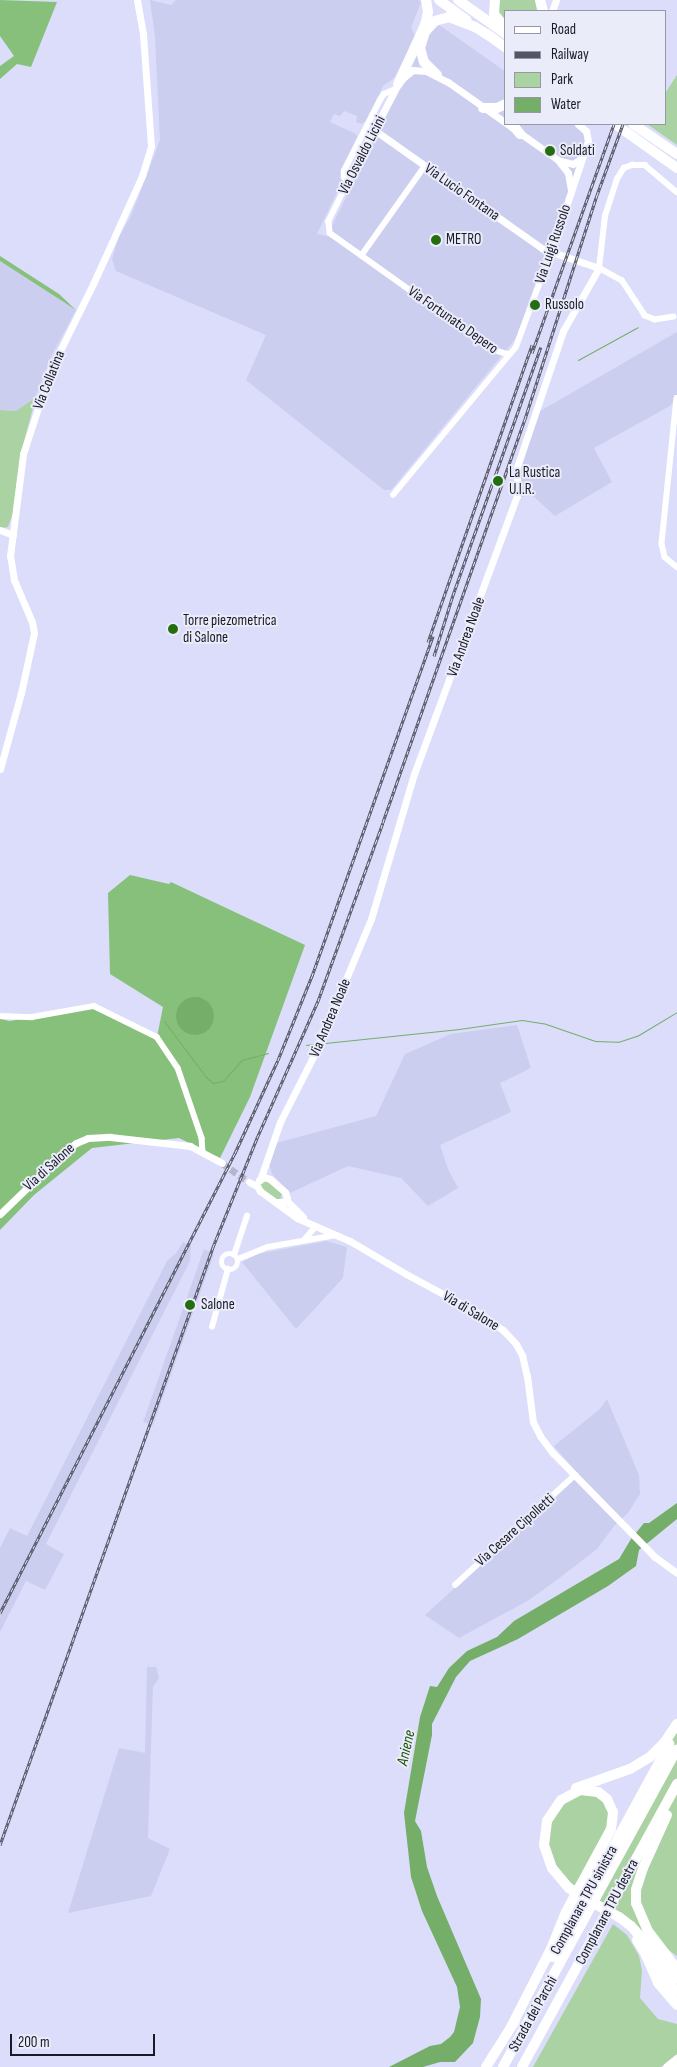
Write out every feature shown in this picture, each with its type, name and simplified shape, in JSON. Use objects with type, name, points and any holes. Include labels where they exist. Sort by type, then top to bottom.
[{"type":"highway","points":[[396,87],[425,25],[428,12],[426,0]]},
{"type":"highway","points":[[439,0],[504,47]]},
{"type":"highway","points":[[458,0],[504,33]]},
{"type":"highway","points":[[495,0],[494,14],[504,26]]},
{"type":"highway","points":[[437,76],[422,59],[420,48],[425,32],[435,21],[449,17],[470,25],[491,37]]},
{"type":"highway","points":[[483,108],[497,108],[504,105]]},
{"type":"highway","points":[[513,125],[520,134]]},
{"type":"highway","points":[[616,125],[677,168]]},
{"type":"highway","points":[[636,125],[677,154]]},
{"type":"highway","points":[[677,1724],[661,1747],[640,1763],[568,1793],[551,1806],[542,1822],[540,1846],[544,1864],[564,1890],[618,1918],[642,1937],[677,1980]]},
{"type":"highway","name":"Complanare TPU sinistra","points":[[486,2067],[577,1914],[677,1729]]},
{"type":"highway","name":"Strada dei Parchi","points":[[503,2067],[677,1749]]},
{"type":"highway","name":"Strada dei Parchi","points":[[510,2067],[677,1762]]},
{"type":"highway","name":"Complanare TPU destra","points":[[522,2067],[677,1784]]},
{"type":"highway","points":[[511,2027],[612,1822],[612,1808],[607,1800],[598,1792],[580,1790],[568,1793]]},
{"type":"highway","points":[[677,1791],[643,1868],[636,1890],[638,1910],[654,1938],[677,1969]]},
{"type":"highway","points":[[618,1918],[677,1992]]},
{"type":"highway","points":[[654,1938],[677,1961]]},
{"type":"highway","points":[[647,1956],[658,1983],[677,2005]]},
{"type":"highway","points":[[667,2067],[677,2059]]},
{"type":"street","name":"Via Collatina","points":[[0,769],[34,633],[32,622],[12,571],[10,556],[23,454],[50,370],[84,306],[147,162],[151,134],[146,98],[143,34],[137,0]]},
{"type":"street","points":[[348,183],[344,177],[344,171],[384,94],[396,87],[408,73],[415,70],[426,70],[437,76],[504,123]]},
{"type":"street","name":"Via Osvaldo Licini","points":[[328,227],[396,87]]},
{"type":"street","points":[[507,125],[558,160],[568,173],[571,190]]},
{"type":"street","name":"Via Luigi Russolo","points":[[507,354],[521,338],[583,157],[588,136],[586,131],[579,125]]},
{"type":"street","name":"Via Lucio Fontana","points":[[374,130],[534,243],[551,252],[599,268]]},
{"type":"street","points":[[558,160],[573,164],[583,157]]},
{"type":"street","name":"Via Andrea Noale","points":[[259,1183],[280,1122],[316,1051],[371,919],[414,774],[517,496],[517,467],[563,331],[599,268],[604,216],[617,179],[624,168],[632,165],[645,166],[677,192]]},
{"type":"street","points":[[362,256],[424,166]]},
{"type":"street","name":"Via Fortunato Depero","points":[[328,227],[332,236],[494,350],[507,354],[491,377],[393,495]]},
{"type":"street","points":[[599,268],[622,281],[645,316],[655,320],[674,317]]},
{"type":"street","points":[[677,398],[662,544],[665,557],[677,567]]},
{"type":"street","points":[[0,530],[12,535]]},
{"type":"street","points":[[0,1016],[32,1016],[94,1006],[157,1037],[178,1068],[202,1138],[203,1151]]},
{"type":"street","name":"Via di Salone","points":[[0,1214],[57,1158],[76,1143],[88,1138],[110,1137],[182,1145],[203,1151],[222,1163]]},
{"type":"street","points":[[259,1183],[264,1178],[270,1179],[265,1163]]},
{"type":"street","name":"Via di Salone","points":[[270,1179],[285,1192],[286,1200],[294,1209],[313,1225]]},
{"type":"street","name":"Via di Salone","points":[[249,1182],[259,1183],[260,1191],[313,1225],[338,1235],[482,1315],[506,1333],[522,1355],[534,1427],[546,1445],[655,1557],[677,1573]]},
{"type":"street","points":[[276,1202],[282,1203],[286,1200]]},
{"type":"street","points":[[228,1269],[237,1266],[236,1257],[247,1216]]},
{"type":"street","points":[[304,1240],[313,1236],[313,1225]]},
{"type":"street","points":[[304,1240],[307,1232],[313,1225]]},
{"type":"street","points":[[228,1269],[223,1263],[227,1255],[236,1257],[268,1247],[338,1235]]},
{"type":"street","points":[[212,1327],[228,1269]]},
{"type":"street","name":"Via Cesare Cipolletti","points":[[455,1585],[575,1475]]},
{"type":"shaded area","points":[[0,0],[57,2],[31,67],[17,64],[0,79],[0,66],[14,56],[0,36]]},
{"type":"shaded area","points":[[150,0],[171,5],[176,0],[418,0],[421,2],[411,28],[416,37],[394,78],[383,86],[365,122],[361,124],[356,122],[357,116],[344,111],[340,116],[334,114],[330,122],[356,134],[357,137],[340,171],[341,184],[317,234],[327,236],[403,82],[431,30],[438,24],[504,71],[504,125],[574,125],[584,133],[585,140],[580,157],[516,338],[391,490],[384,490],[246,380],[266,335],[116,271],[112,259],[119,236],[131,216],[160,140],[155,37]]},
{"type":"shaded area","points":[[0,256],[59,294],[76,310],[0,261]]},
{"type":"shaded area","points":[[0,261],[76,310],[52,355],[35,397],[16,411],[0,410]]},
{"type":"shaded area","points":[[677,332],[677,397],[670,406],[594,448],[612,482],[555,516],[532,495],[516,498],[516,474],[535,414]]},
{"type":"shaded area","points":[[130,875],[169,884],[171,882],[305,945],[250,1097],[220,1158],[179,1138],[92,1148],[34,1195],[0,1230],[0,1019],[10,1021],[94,1006],[157,1037],[163,1007],[110,974],[108,893]]},
{"type":"shaded area","points":[[517,1025],[531,1068],[500,1083],[511,1112],[440,1145],[448,1169],[458,1188],[428,1206],[401,1178],[348,1166],[290,1193],[272,1174],[269,1163],[276,1143],[376,1116],[405,1054],[451,1034]]},
{"type":"shaded area","points":[[327,1241],[347,1247],[343,1278],[296,1329],[242,1262],[257,1254]]},
{"type":"shaded area","points":[[183,1242],[191,1246],[190,1261],[46,1544],[64,1554],[45,1590],[26,1581],[0,1632],[0,1548],[10,1528],[27,1536],[167,1261],[176,1253]]},
{"type":"shaded area","points":[[204,1249],[214,1254],[153,1425],[143,1422]]},
{"type":"shaded area","points":[[607,1399],[639,1475],[640,1494],[628,1513],[614,1526],[597,1549],[558,1579],[529,1600],[459,1638],[425,1615],[579,1475],[554,1446],[600,1409]]},
{"type":"shaded area","points":[[147,1667],[156,1667],[159,1678],[153,1687],[148,1838],[170,1849],[151,1896],[68,1913],[119,1748],[145,1753]]},
{"type":"green space","points":[[498,0],[535,0],[537,10],[504,10],[504,22],[499,18]]},
{"type":"green space","points":[[677,75],[677,145],[648,125],[667,125],[667,90]]},
{"type":"green space","points":[[36,397],[20,456],[13,513],[8,527],[2,528],[0,527],[0,410],[16,411]]},
{"type":"green space","points":[[268,1181],[282,1193],[280,1201],[262,1190],[261,1183]]},
{"type":"green space","points":[[677,1721],[677,1956],[627,1919],[584,1893]]},
{"type":"green space","points":[[595,1794],[609,1808],[609,1824],[575,1887],[551,1862],[547,1830],[562,1804],[578,1795]]},
{"type":"green space","points":[[613,1924],[627,1935],[639,1956],[642,1971],[640,1998],[658,2019],[677,2024],[677,2055],[661,2067],[533,2067]]},
{"type":"water","points":[[195,997],[202,998],[208,1003],[213,1009],[213,1023],[208,1029],[202,1034],[195,1035],[188,1034],[182,1029],[177,1023],[176,1016],[177,1009],[182,1003],[188,998]]},
{"type":"water","points":[[677,1503],[677,1519],[639,1550],[636,1566],[608,1586],[518,1639],[470,1661],[456,1677],[432,1724],[432,1735],[415,1821],[421,1831],[427,1867],[437,1896],[481,1999],[480,2017],[473,2043],[455,2062],[440,2062],[423,2067],[389,2067],[430,2046],[441,2044],[450,2037],[454,2032],[460,2007],[457,1987],[422,1911],[411,1877],[404,1813],[420,1717],[430,1686],[437,1687],[449,1668],[467,1651],[497,1637],[514,1621],[619,1559],[631,1539],[644,1523],[649,1523]]},
{"type":"waterway","points":[[578,360],[638,327]]},
{"type":"waterway","points":[[325,1043],[459,1029],[522,1020],[546,1024],[595,1041],[618,1042],[637,1036],[677,1012]]},
{"type":"waterway","points":[[164,1021],[206,1077],[213,1083],[223,1081],[242,1060],[268,1053]]},
{"type":"waterway","points":[[306,1045],[313,1044]]},
{"type":"tunnel","points":[[222,1163],[249,1182]]},
{"type":"railway","points":[[532,353],[614,125]]},
{"type":"railway","points":[[0,1845],[213,1247],[257,1138],[318,1001],[383,822],[525,419],[597,195],[623,125]]},
{"type":"railway","points":[[428,642],[532,345]]},
{"type":"railway","points":[[434,656],[453,595],[541,347]]},
{"type":"railway","points":[[0,1613],[235,1153],[278,1060],[312,976],[433,636]]},
{"type":"place","name":"Soldati","points":[[550,151]]},
{"type":"place","name":"METRO","points":[[436,240]]},
{"type":"place","name":"Russolo","points":[[535,305]]},
{"type":"place","name":"La Rustica U.I.R.","points":[[498,481]]},
{"type":"place","name":"Torre piezometrica di Salone","points":[[173,629]]},
{"type":"place","name":"Salone","points":[[190,1305]]},
{"type":"water label","name":"Aniene","points":[[407,1748]]}]
